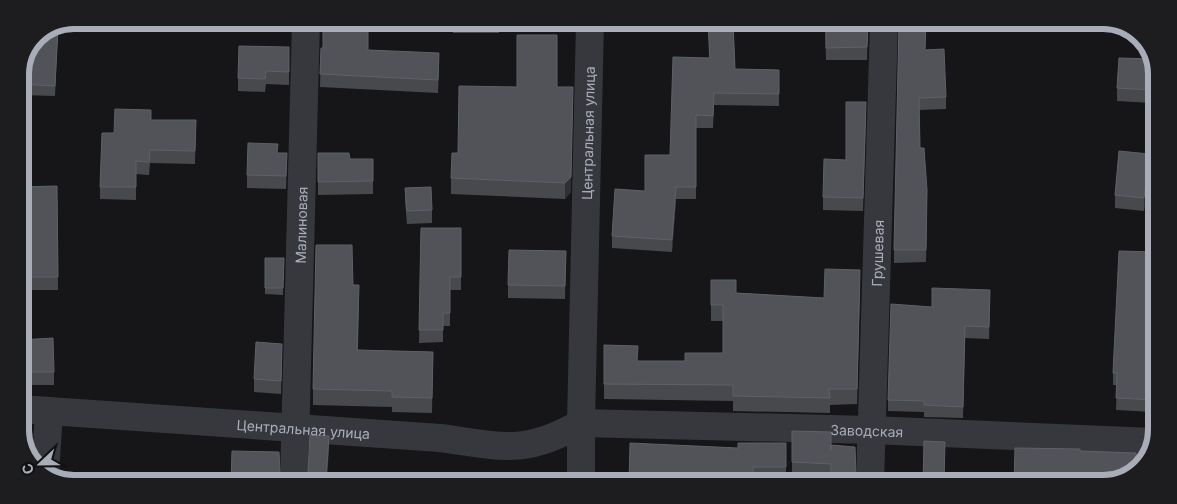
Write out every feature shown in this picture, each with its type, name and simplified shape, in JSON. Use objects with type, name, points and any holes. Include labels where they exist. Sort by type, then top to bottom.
[{"type":"street","name":"Малиновая","points":[[294,475],[306,29]]},
{"type":"street","name":"Центральная улица","points":[[582,475],[580,423],[590,29]]},
{"type":"street","name":"Грушевая","points":[[870,475],[884,29]]},
{"type":"street","name":"Центральная улица","points":[[29,411],[440,438],[507,447],[532,445],[548,440],[580,423]]},
{"type":"street","points":[[46,466],[49,413]]},
{"type":"street","name":"Заводская","points":[[580,423],[871,430],[1146,442]]},
{"type":"building","points":[[323,29],[368,29],[368,50],[439,53],[438,80],[320,74],[321,48],[323,48]]},
{"type":"building","points":[[708,29],[733,29],[735,69],[779,70],[779,94],[714,93],[713,116],[696,115],[696,187],[676,187],[672,240],[612,236],[615,189],[645,191],[645,155],[670,155],[673,57],[710,58]]},
{"type":"building","points":[[826,29],[868,29],[867,47],[826,48]]},
{"type":"building","points":[[899,29],[926,29],[925,50],[944,49],[946,97],[919,98],[920,148],[924,148],[927,190],[926,250],[894,250]]},
{"type":"building","points":[[58,32],[55,86],[29,85],[29,70],[33,54],[38,46]]},
{"type":"building","points":[[517,35],[557,35],[557,87],[573,87],[571,177],[565,183],[451,178],[452,153],[458,153],[459,86],[517,87]]},
{"type":"building","points":[[239,46],[289,47],[289,72],[266,71],[265,79],[238,78]]},
{"type":"building","points":[[1119,58],[1146,59],[1148,90],[1117,88]]},
{"type":"building","points":[[846,102],[866,102],[863,198],[823,197],[824,159],[846,160]]},
{"type":"building","points":[[115,109],[151,110],[151,120],[196,120],[195,151],[150,150],[149,162],[136,161],[136,187],[100,187],[102,133],[114,133]]},
{"type":"building","points":[[248,143],[278,144],[277,153],[287,153],[286,176],[247,175]]},
{"type":"building","points":[[1119,151],[1148,154],[1144,198],[1115,195]]},
{"type":"building","points":[[318,153],[349,153],[350,159],[373,159],[373,181],[318,182]]},
{"type":"building","points":[[57,186],[58,277],[29,277],[29,187]]},
{"type":"building","points":[[431,187],[432,210],[407,211],[405,188]]},
{"type":"building","points":[[421,228],[461,228],[461,277],[450,277],[450,313],[443,313],[443,330],[419,330]]},
{"type":"building","points":[[316,245],[352,245],[353,285],[359,285],[357,350],[433,352],[432,398],[392,397],[392,391],[313,389]]},
{"type":"building","points":[[509,250],[566,251],[565,286],[508,285]]},
{"type":"building","points":[[1119,251],[1148,252],[1148,400],[1116,398],[1117,373],[1113,373]]},
{"type":"building","points":[[265,258],[284,258],[283,288],[265,288]]},
{"type":"building","points":[[825,269],[860,270],[857,389],[829,389],[830,398],[733,396],[733,385],[604,384],[604,345],[638,346],[637,361],[685,361],[685,353],[723,353],[723,305],[711,305],[711,280],[736,280],[736,293],[824,298]]},
{"type":"building","points":[[932,288],[990,290],[989,327],[965,326],[963,407],[924,405],[924,401],[888,400],[891,304],[932,307]]},
{"type":"building","points":[[53,338],[54,372],[29,372],[29,339]]},
{"type":"building","points":[[256,342],[282,344],[281,381],[254,379]]},
{"type":"building","points":[[792,431],[831,432],[831,445],[855,447],[856,475],[831,475],[831,464],[792,462]]},
{"type":"building","points":[[310,435],[329,436],[326,475],[306,475],[308,473]]},
{"type":"building","points":[[924,441],[945,442],[944,475],[923,475]]},
{"type":"building","points":[[630,443],[738,448],[738,443],[786,443],[786,467],[753,467],[753,475],[629,475]]},
{"type":"building","points":[[1015,448],[1080,449],[1080,451],[1136,453],[1136,459],[1138,459],[1123,471],[1109,475],[1014,475]]},
{"type":"building","points":[[232,451],[279,452],[280,473],[282,475],[231,475]]}]
